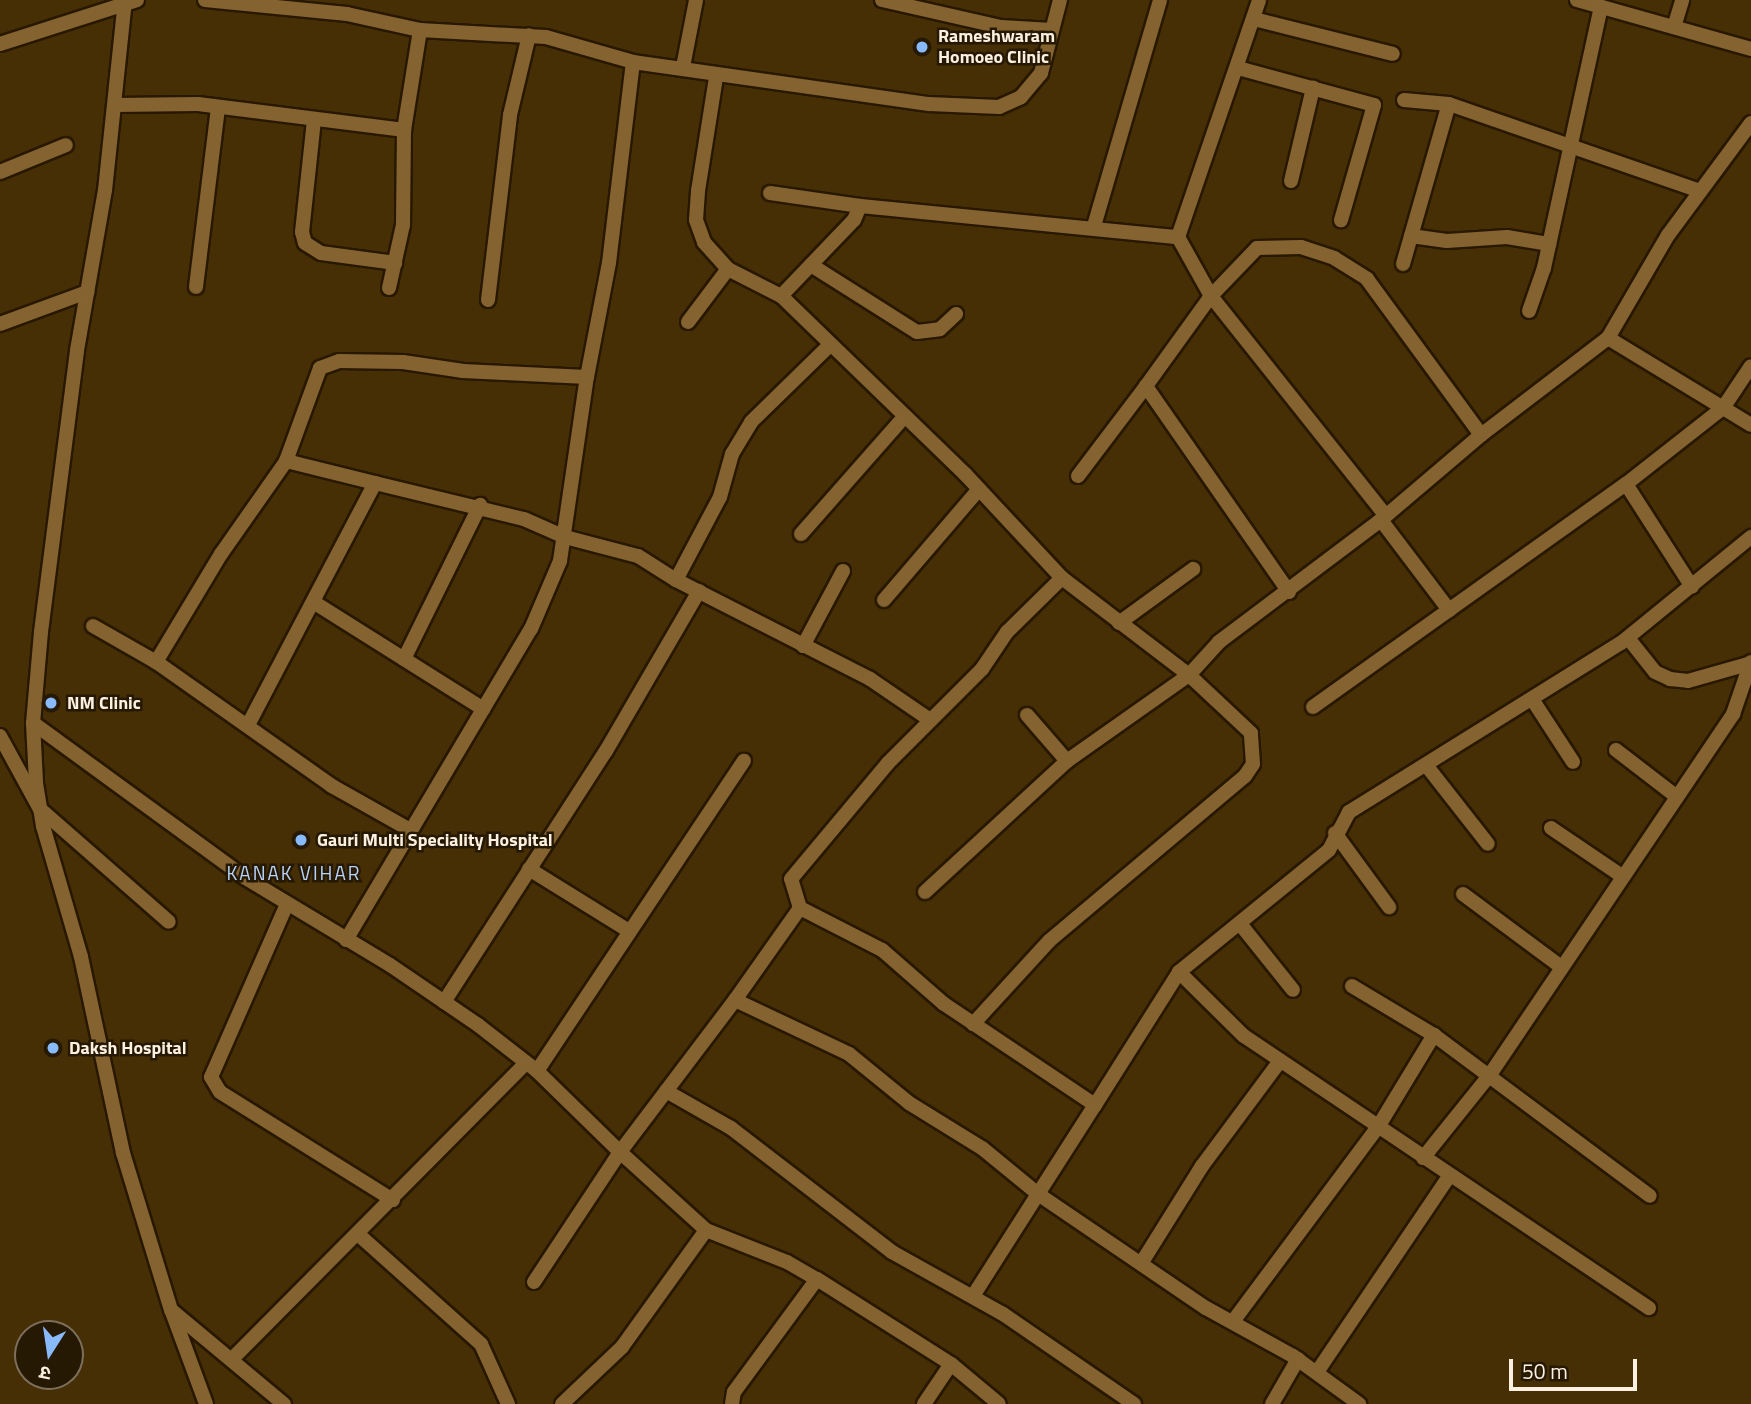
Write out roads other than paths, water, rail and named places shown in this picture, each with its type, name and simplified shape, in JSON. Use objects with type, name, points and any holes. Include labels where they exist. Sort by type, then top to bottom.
[{"type":"street","points":[[0,44],[125,0],[137,0]]},
{"type":"street","points":[[125,0],[115,106],[87,292],[33,723],[40,809],[81,957],[123,1153],[171,1310],[206,1404]]},
{"type":"street","points":[[205,0],[347,14],[420,30],[529,35],[609,52],[634,62],[683,67],[716,77],[929,104],[999,107],[1020,97],[1041,73],[1060,0]]},
{"type":"street","points":[[683,67],[696,0]]},
{"type":"street","points":[[883,0],[931,6],[1001,27],[1052,30]]},
{"type":"street","points":[[1094,226],[1160,0]]},
{"type":"street","points":[[1259,0],[1238,68],[1178,237],[1211,296],[1383,517],[1449,610]]},
{"type":"street","points":[[1577,0],[1751,49]]},
{"type":"street","points":[[1674,27],[1682,0]]},
{"type":"street","points":[[1529,311],[1549,244],[1601,7]]},
{"type":"street","points":[[1254,19],[1393,54]]},
{"type":"street","points":[[390,288],[402,225],[404,130],[420,30]]},
{"type":"street","points":[[488,300],[510,115],[529,35]]},
{"type":"street","points":[[346,940],[531,629],[565,537],[587,377],[609,263],[634,62]]},
{"type":"street","points":[[1238,68],[1313,88],[1376,109],[1341,220]]},
{"type":"street","points":[[716,77],[696,219],[704,242],[728,269],[781,296],[829,346],[979,489],[1062,579],[1189,675],[1251,733],[1253,764],[1245,776],[1049,941],[973,1024]]},
{"type":"street","points":[[1291,181],[1313,88]]},
{"type":"street","points":[[1404,100],[1449,104],[1572,144],[1700,191]]},
{"type":"street","points":[[115,106],[198,104],[218,109],[404,130]]},
{"type":"street","points":[[1403,264],[1449,104]]},
{"type":"street","points":[[196,287],[218,109]]},
{"type":"street","points":[[314,120],[302,232],[305,243],[321,253],[395,263]]},
{"type":"street","points":[[925,892],[1067,761],[1189,675],[1219,642],[1289,592],[1481,435],[1608,338],[1668,234],[1751,123]]},
{"type":"street","points":[[0,172],[66,145]]},
{"type":"street","points":[[770,193],[860,206],[1094,226],[1178,237]]},
{"type":"street","points":[[781,296],[854,220],[860,206]]},
{"type":"street","points":[[1411,236],[1447,241],[1507,237],[1549,244]]},
{"type":"street","points":[[1077,476],[1211,296],[1257,248],[1301,247],[1334,258],[1367,279],[1481,435]]},
{"type":"street","points":[[811,265],[917,332],[940,329],[956,314]]},
{"type":"street","points":[[688,323],[728,269]]},
{"type":"street","points":[[0,324],[87,292]]},
{"type":"street","points":[[1608,338],[1751,425]]},
{"type":"street","points":[[676,580],[720,497],[732,454],[751,422],[829,346]]},
{"type":"street","points":[[156,662],[221,554],[286,461],[312,381],[320,368],[339,362],[403,362],[463,371],[587,377]]},
{"type":"street","points":[[1313,707],[1626,484],[1723,408],[1751,366]]},
{"type":"street","points":[[1146,386],[1289,592]]},
{"type":"street","points":[[801,534],[905,416]]},
{"type":"street","points":[[286,461],[480,505],[565,537],[638,556],[676,580],[870,679],[930,720]]},
{"type":"street","points":[[248,725],[315,603],[374,483]]},
{"type":"street","points":[[1626,484],[1692,587]]},
{"type":"street","points":[[884,600],[979,489]]},
{"type":"street","points":[[404,659],[480,505]]},
{"type":"street","points":[[973,1296],[1179,972],[1241,925],[1329,850],[1335,833],[1349,812],[1629,638],[1751,537]]},
{"type":"street","points":[[1119,623],[1193,569]]},
{"type":"street","points":[[803,646],[843,571]]},
{"type":"street","points":[[1062,579],[1007,632],[982,669],[930,720],[802,862],[791,879],[800,908],[882,950],[973,1024],[1096,1105]]},
{"type":"street","points":[[444,1002],[607,751],[699,591]]},
{"type":"street","points":[[315,603],[483,709]]},
{"type":"street","points":[[93,626],[156,662],[332,786],[410,830]]},
{"type":"street","points":[[1629,638],[1655,672],[1670,679],[1688,681],[1751,662]]},
{"type":"street","points":[[1423,1158],[1489,1076],[1560,966],[1733,714],[1751,662]]},
{"type":"street","points":[[1532,699],[1573,762]]},
{"type":"street","points":[[1027,715],[1067,761]]},
{"type":"street","points":[[33,723],[287,904],[444,1002],[531,1067],[706,1230],[787,1262],[817,1279],[951,1364],[999,1404]]},
{"type":"street","points":[[0,736],[40,809],[169,922]]},
{"type":"street","points":[[1616,750],[1677,797]]},
{"type":"street","points":[[232,1359],[531,1067],[629,931],[744,761]]},
{"type":"street","points":[[1426,765],[1488,844]]},
{"type":"street","points":[[1550,828],[1622,876]]},
{"type":"street","points":[[1335,833],[1389,907]]},
{"type":"street","points":[[529,869],[629,931]]},
{"type":"street","points":[[1463,894],[1560,966]]},
{"type":"street","points":[[287,904],[211,1077],[220,1092],[393,1200]]},
{"type":"street","points":[[534,1282],[620,1152],[735,1000],[800,908]]},
{"type":"street","points":[[1241,925],[1293,990]]},
{"type":"street","points":[[1179,972],[1230,1025],[1280,1061],[1649,1308]]},
{"type":"street","points":[[1352,986],[1434,1035],[1650,1196]]},
{"type":"street","points":[[735,1000],[849,1054],[909,1103],[982,1149],[1038,1194],[1142,1262],[1206,1308],[1234,1320],[1298,1359],[1359,1404]]},
{"type":"street","points":[[1234,1320],[1377,1126],[1434,1035]]},
{"type":"street","points":[[1142,1262],[1202,1166],[1280,1061]]},
{"type":"street","points":[[666,1091],[731,1128],[892,1252],[973,1296],[1134,1404]]},
{"type":"street","points":[[1317,1372],[1449,1176]]},
{"type":"street","points":[[562,1404],[622,1347],[706,1230]]},
{"type":"street","points":[[359,1235],[481,1344],[508,1404]]},
{"type":"street","points":[[732,1404],[734,1392],[817,1279]]},
{"type":"street","points":[[171,1310],[284,1404]]},
{"type":"street","points":[[1272,1404],[1298,1359]]},
{"type":"street","points":[[924,1404],[951,1364]]},
{"type":"place","name":"Rameshwaram Homoeo Clinic","points":[[922,47]]},
{"type":"place","name":"NM Clinic","points":[[51,703]]},
{"type":"place","name":"Gauri Multi Speciality Hospital","points":[[301,840]]},
{"type":"place","name":"Daksh Hospital","points":[[53,1048]]},
{"type":"district","name":"KANAK VIHAR","points":[[294,873]]}]
